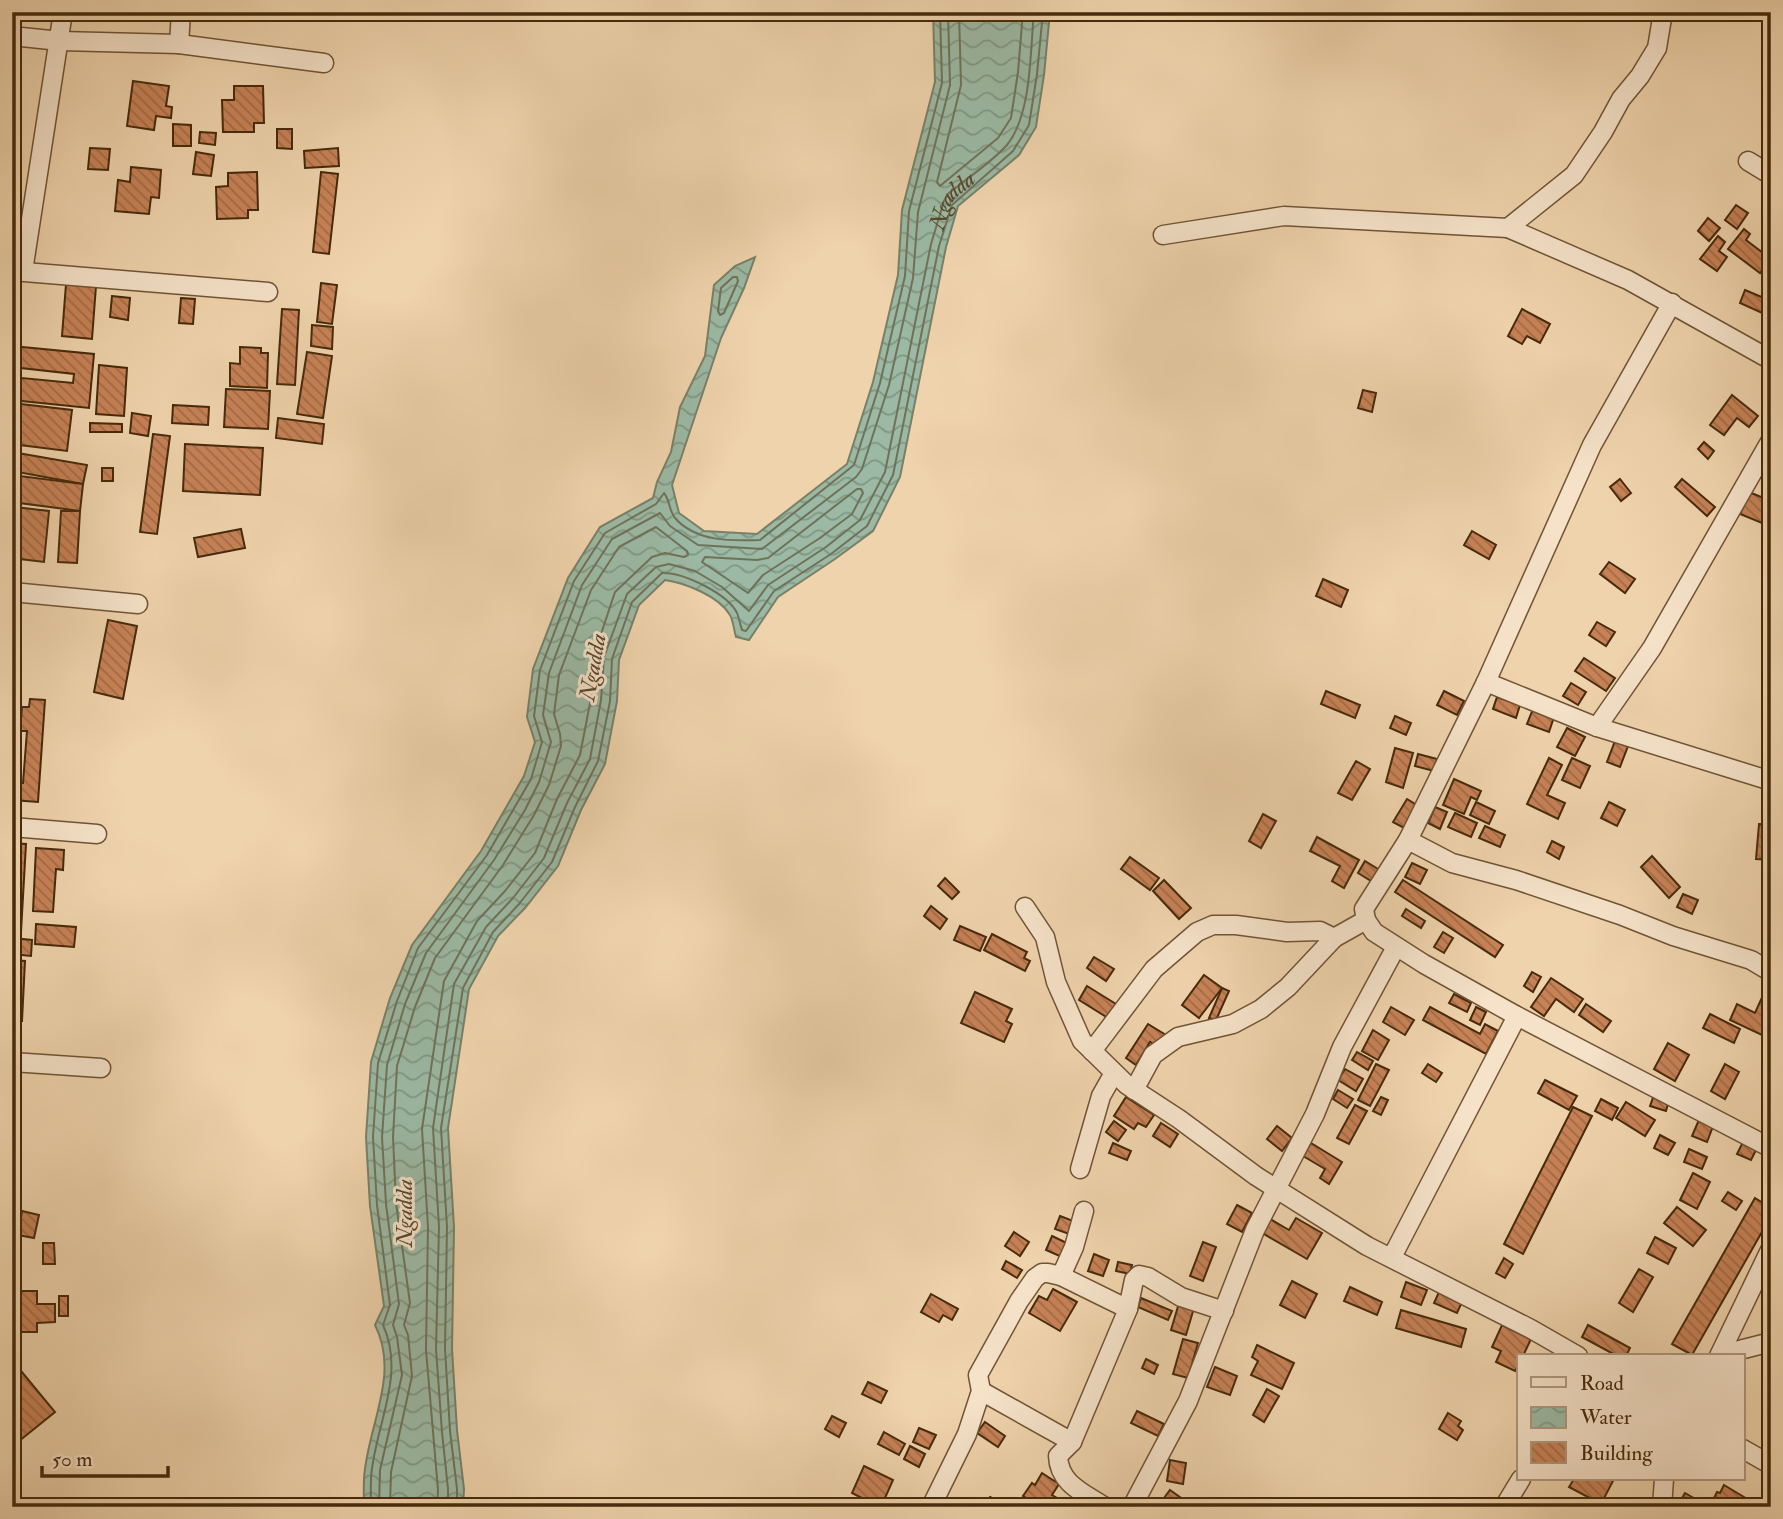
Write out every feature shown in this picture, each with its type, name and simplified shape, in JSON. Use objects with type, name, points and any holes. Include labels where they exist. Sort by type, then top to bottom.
[{"type":"street","points":[[63,12],[60,41],[17,271],[268,292]]},
{"type":"street","points":[[179,44],[181,12]]},
{"type":"street","points":[[1508,228],[1574,176],[1621,99],[1640,76],[1657,48],[1663,12]]},
{"type":"street","points":[[12,36],[60,41],[179,44],[324,63]]},
{"type":"street","points":[[1748,161],[1771,175]]},
{"type":"street","points":[[1163,235],[1284,216],[1508,228],[1628,280],[1771,360]]},
{"type":"street","points":[[1672,303],[1592,444],[1486,682],[1409,840],[1364,909],[1366,920],[1374,932],[1424,964],[1517,1016],[1771,1148]]},
{"type":"street","points":[[1597,727],[1652,648],[1771,440]]},
{"type":"street","points":[[12,592],[138,604]]},
{"type":"street","points":[[1486,682],[1597,727],[1771,781]]},
{"type":"street","points":[[12,827],[97,834]]},
{"type":"street","points":[[1409,840],[1452,863],[1516,880],[1620,915],[1672,936],[1751,960],[1771,972]]},
{"type":"street","points":[[1025,907],[1045,937],[1056,982],[1082,1041],[1134,1090],[1275,1188],[1367,1246],[1575,1354]]},
{"type":"street","points":[[1134,1090],[1153,1055],[1178,1037],[1233,1024],[1261,1009],[1288,987],[1334,939],[1366,920]]},
{"type":"street","points":[[1092,1051],[1154,969],[1197,932],[1213,925],[1236,925],[1287,932],[1320,931],[1334,939]]},
{"type":"street","points":[[1132,1507],[1188,1401],[1255,1230],[1315,1114],[1342,1047],[1396,947]]},
{"type":"street","points":[[1392,1257],[1517,1016]]},
{"type":"street","points":[[12,1062],[101,1068]]},
{"type":"street","points":[[1080,1169],[1101,1096],[1115,1073]]},
{"type":"street","points":[[1061,1276],[1074,1247],[1084,1211]]},
{"type":"street","points":[[1721,1354],[1771,1248]]},
{"type":"street","points":[[931,1507],[967,1434],[981,1391],[978,1375],[1019,1301],[1035,1278],[1041,1273],[1061,1276],[1128,1309]]},
{"type":"street","points":[[1105,1507],[1069,1485],[1059,1468],[1058,1457],[1072,1442],[1128,1309],[1134,1280],[1139,1275],[1148,1277],[1181,1297],[1224,1311]]},
{"type":"street","points":[[1727,1354],[1771,1342]]},
{"type":"street","points":[[981,1391],[1072,1442]]},
{"type":"street","points":[[1744,1450],[1771,1465]]},
{"type":"street","points":[[1504,1507],[1520,1480]]},
{"type":"street","points":[[1662,1507],[1664,1480]]},
{"type":"water","name":"Ngadda","points":[[933,12],[1050,12],[1036,127],[1019,155],[958,206],[946,247],[900,477],[873,531],[778,597],[749,640],[736,637],[730,615],[718,602],[682,584],[665,580],[639,605],[619,660],[617,701],[605,764],[581,810],[558,866],[525,908],[498,936],[469,989],[448,1128],[454,1227],[452,1349],[464,1489],[463,1507],[364,1507],[365,1469],[384,1378],[382,1343],[375,1325],[384,1306],[370,1206],[366,1137],[371,1062],[390,998],[412,945],[481,851],[524,776],[535,742],[527,717],[533,669],[568,578],[600,527],[653,498],[657,482],[671,452],[680,407],[705,356],[714,285],[735,266],[755,257],[721,338],[672,485],[679,513],[704,531],[757,534],[847,464],[873,382],[898,275],[902,210],[935,82]]},
{"type":"building","points":[[99,12],[158,12],[157,18]]},
{"type":"building","points":[[133,81],[169,86],[166,106],[172,107],[171,118],[156,116],[154,130],[127,126]]},
{"type":"building","points":[[234,86],[263,86],[264,123],[254,123],[254,132],[223,132],[222,100],[234,100]]},
{"type":"building","points":[[173,124],[191,125],[191,146],[173,146]]},
{"type":"building","points":[[277,129],[292,129],[292,149],[277,148]]},
{"type":"building","points":[[200,132],[216,133],[215,145],[199,143]]},
{"type":"building","points":[[90,148],[110,149],[108,170],[88,169]]},
{"type":"building","points":[[338,148],[339,166],[305,168],[304,151]]},
{"type":"building","points":[[196,152],[214,155],[211,176],[193,174]]},
{"type":"building","points":[[131,167],[161,170],[159,198],[151,197],[149,214],[115,211],[118,180],[130,182]]},
{"type":"building","points":[[257,172],[258,210],[248,210],[248,218],[217,219],[216,187],[228,186],[228,173]]},
{"type":"building","points":[[321,172],[338,174],[329,254],[313,252]]},
{"type":"building","points":[[1736,205],[1748,213],[1737,229],[1725,220]]},
{"type":"building","points":[[1708,218],[1720,228],[1709,241],[1698,231]]},
{"type":"building","points":[[1744,229],[1750,234],[1746,240],[1771,259],[1760,273],[1728,249]]},
{"type":"building","points":[[1718,236],[1725,242],[1719,251],[1727,257],[1717,271],[1700,259]]},
{"type":"building","points":[[321,283],[337,285],[332,324],[317,322]]},
{"type":"building","points":[[66,284],[96,286],[92,339],[62,336]]},
{"type":"building","points":[[1745,290],[1771,301],[1771,317],[1740,303]]},
{"type":"building","points":[[112,296],[130,298],[128,320],[110,317]]},
{"type":"building","points":[[181,298],[195,299],[193,324],[179,323]]},
{"type":"building","points":[[282,309],[299,310],[295,385],[277,384]]},
{"type":"building","points":[[1522,309],[1550,324],[1540,343],[1527,336],[1522,344],[1508,336]]},
{"type":"building","points":[[312,325],[333,327],[332,349],[311,346]]},
{"type":"building","points":[[12,346],[94,354],[89,408],[12,400],[12,377],[73,383],[74,374],[12,367]]},
{"type":"building","points":[[240,347],[261,348],[261,353],[268,353],[267,388],[230,386],[230,363],[240,364]]},
{"type":"building","points":[[307,352],[332,356],[323,418],[297,414]]},
{"type":"building","points":[[99,365],[127,368],[124,416],[96,414]]},
{"type":"building","points":[[226,389],[270,391],[268,429],[224,427]]},
{"type":"building","points":[[1363,390],[1376,393],[1372,412],[1358,408]]},
{"type":"building","points":[[1732,395],[1758,416],[1749,427],[1737,418],[1724,435],[1710,425]]},
{"type":"building","points":[[12,403],[72,410],[67,451],[12,444]]},
{"type":"building","points":[[173,405],[209,407],[208,425],[172,423]]},
{"type":"building","points":[[132,413],[151,416],[148,436],[130,433]]},
{"type":"building","points":[[278,418],[324,424],[322,444],[276,438]]},
{"type":"building","points":[[90,423],[122,424],[122,432],[90,432]]},
{"type":"building","points":[[153,434],[170,436],[157,534],[140,532]]},
{"type":"building","points":[[1704,442],[1714,451],[1708,459],[1698,449]]},
{"type":"building","points":[[185,444],[263,448],[260,495],[183,491]]},
{"type":"building","points":[[12,452],[87,465],[83,484],[12,471]]},
{"type":"building","points":[[102,468],[113,468],[113,481],[102,481]]},
{"type":"building","points":[[12,475],[83,484],[80,511],[12,502]]},
{"type":"building","points":[[1620,479],[1631,493],[1621,501],[1610,487]]},
{"type":"building","points":[[1682,479],[1715,507],[1707,516],[1675,487]]},
{"type":"building","points":[[1749,492],[1771,501],[1762,523],[1740,514]]},
{"type":"building","points":[[15,507],[49,511],[44,562],[12,558]]},
{"type":"building","points":[[61,511],[80,511],[77,563],[58,562]]},
{"type":"building","points":[[241,529],[245,548],[198,557],[194,538]]},
{"type":"building","points":[[1472,531],[1496,545],[1489,559],[1464,545]]},
{"type":"building","points":[[1609,562],[1635,579],[1625,593],[1600,574]]},
{"type":"building","points":[[1323,579],[1348,590],[1341,607],[1316,596]]},
{"type":"building","points":[[108,620],[137,626],[123,699],[94,692]]},
{"type":"building","points":[[1597,622],[1615,632],[1606,646],[1589,635]]},
{"type":"building","points":[[1584,658],[1615,678],[1606,691],[1575,671]]},
{"type":"building","points":[[1571,683],[1586,692],[1578,705],[1563,696]]},
{"type":"building","points":[[1326,691],[1360,705],[1355,718],[1321,704]]},
{"type":"building","points":[[1444,691],[1464,701],[1457,715],[1437,705]]},
{"type":"building","points":[[1497,697],[1520,705],[1516,718],[1493,709]]},
{"type":"building","points":[[30,699],[45,700],[38,802],[12,800],[12,783],[23,783],[27,731],[20,731],[22,707],[29,707]]},
{"type":"building","points":[[1533,709],[1554,717],[1549,732],[1527,724]]},
{"type":"building","points":[[1395,716],[1411,723],[1406,735],[1390,728]]},
{"type":"building","points":[[1567,728],[1585,737],[1575,756],[1557,747]]},
{"type":"building","points":[[1615,741],[1628,746],[1620,767],[1607,762]]},
{"type":"building","points":[[1395,748],[1413,753],[1403,788],[1386,782]]},
{"type":"building","points":[[1418,754],[1437,759],[1434,771],[1415,766]]},
{"type":"building","points":[[1549,758],[1562,765],[1547,795],[1565,803],[1558,819],[1527,804]]},
{"type":"building","points":[[1572,758],[1590,766],[1580,788],[1562,780]]},
{"type":"building","points":[[1356,761],[1370,769],[1352,800],[1338,793]]},
{"type":"building","points":[[1454,779],[1481,791],[1477,800],[1471,797],[1464,814],[1443,805]]},
{"type":"building","points":[[1407,799],[1417,805],[1404,828],[1393,822]]},
{"type":"building","points":[[1476,802],[1495,811],[1489,824],[1470,815]]},
{"type":"building","points":[[1609,802],[1625,810],[1617,826],[1601,818]]},
{"type":"building","points":[[1435,807],[1447,812],[1440,829],[1428,823]]},
{"type":"building","points":[[1455,813],[1477,823],[1471,837],[1448,827]]},
{"type":"building","points":[[1263,814],[1276,821],[1261,848],[1249,841]]},
{"type":"building","points":[[1759,824],[1771,825],[1771,860],[1756,859]]},
{"type":"building","points":[[1485,826],[1505,835],[1500,847],[1479,838]]},
{"type":"building","points":[[1317,837],[1359,860],[1344,888],[1332,881],[1340,866],[1310,851]]},
{"type":"building","points":[[1552,841],[1564,847],[1559,859],[1547,852]]},
{"type":"building","points":[[12,843],[26,844],[21,932],[12,931]]},
{"type":"building","points":[[36,848],[64,850],[63,870],[56,869],[53,912],[33,911]]},
{"type":"building","points":[[1652,856],[1680,887],[1669,898],[1641,867]]},
{"type":"building","points":[[1130,857],[1159,878],[1150,890],[1121,869]]},
{"type":"building","points":[[1365,861],[1383,872],[1376,884],[1358,873]]},
{"type":"building","points":[[1412,863],[1427,870],[1420,884],[1405,877]]},
{"type":"building","points":[[945,878],[959,892],[952,899],[938,886]]},
{"type":"building","points":[[1164,880],[1191,908],[1179,919],[1153,891]]},
{"type":"building","points":[[1403,880],[1503,945],[1495,957],[1395,892]]},
{"type":"building","points":[[1683,894],[1698,900],[1692,914],[1677,907]]},
{"type":"building","points":[[931,906],[947,919],[940,929],[924,916]]},
{"type":"building","points":[[1406,909],[1425,921],[1421,928],[1402,916]]},
{"type":"building","points":[[36,924],[76,927],[74,947],[35,944]]},
{"type":"building","points":[[960,926],[986,937],[980,951],[954,940]]},
{"type":"building","points":[[1443,932],[1453,938],[1444,953],[1434,947]]},
{"type":"building","points":[[992,934],[1027,952],[1024,958],[1030,961],[1025,971],[984,950]]},
{"type":"building","points":[[12,938],[32,940],[31,956],[12,954]]},
{"type":"building","points":[[1094,957],[1114,969],[1106,981],[1087,968]]},
{"type":"building","points":[[12,960],[25,961],[22,1021],[12,1021]]},
{"type":"building","points":[[1532,972],[1541,977],[1533,992],[1524,986]]},
{"type":"building","points":[[1204,975],[1222,988],[1199,1018],[1182,1005]]},
{"type":"building","points":[[1551,978],[1583,999],[1574,1012],[1556,999],[1544,1016],[1531,1007]]},
{"type":"building","points":[[1087,986],[1116,1004],[1108,1018],[1079,1000]]},
{"type":"building","points":[[1222,988],[1229,991],[1216,1020],[1209,1018]]},
{"type":"building","points":[[975,992],[1012,1009],[1006,1021],[1012,1024],[1004,1042],[961,1023]]},
{"type":"building","points":[[1764,993],[1771,996],[1771,1020],[1764,1036],[1730,1020],[1737,1004],[1755,1013]]},
{"type":"building","points":[[1454,994],[1471,1003],[1467,1012],[1449,1003]]},
{"type":"building","points":[[1586,1004],[1611,1021],[1603,1032],[1579,1015]]},
{"type":"building","points":[[1391,1007],[1414,1020],[1405,1035],[1383,1022]]},
{"type":"building","points":[[1430,1007],[1480,1034],[1485,1024],[1498,1031],[1486,1054],[1423,1020]]},
{"type":"building","points":[[1476,1007],[1486,1012],[1480,1025],[1470,1020]]},
{"type":"building","points":[[1710,1014],[1740,1029],[1734,1043],[1703,1028]]},
{"type":"building","points":[[1148,1024],[1166,1035],[1158,1047],[1150,1042],[1136,1065],[1126,1058]]},
{"type":"building","points":[[1373,1030],[1389,1040],[1378,1060],[1362,1051]]},
{"type":"building","points":[[1668,1043],[1689,1055],[1675,1081],[1654,1069]]},
{"type":"building","points":[[1357,1052],[1373,1061],[1368,1070],[1352,1060]]},
{"type":"building","points":[[1376,1064],[1389,1070],[1370,1106],[1358,1100]]},
{"type":"building","points":[[1428,1064],[1442,1073],[1436,1082],[1422,1073]]},
{"type":"building","points":[[1725,1064],[1739,1072],[1725,1099],[1711,1091]]},
{"type":"building","points":[[1345,1069],[1363,1079],[1356,1091],[1338,1080]]},
{"type":"building","points":[[1545,1080],[1577,1096],[1569,1110],[1538,1093]]},
{"type":"building","points":[[1338,1090],[1353,1099],[1347,1108],[1333,1099]]},
{"type":"building","points":[[1654,1095],[1669,1100],[1666,1111],[1650,1106]]},
{"type":"building","points":[[1126,1097],[1154,1115],[1146,1127],[1138,1123],[1134,1129],[1114,1116]]},
{"type":"building","points":[[1381,1097],[1388,1100],[1381,1115],[1373,1111]]},
{"type":"building","points":[[1601,1099],[1618,1108],[1612,1120],[1595,1111]]},
{"type":"building","points":[[1626,1102],[1655,1120],[1645,1136],[1616,1118]]},
{"type":"building","points":[[1355,1105],[1367,1111],[1349,1144],[1337,1138]]},
{"type":"building","points":[[1573,1107],[1592,1116],[1523,1254],[1504,1244]]},
{"type":"building","points":[[1701,1115],[1715,1121],[1707,1142],[1692,1136]]},
{"type":"building","points":[[1114,1121],[1126,1130],[1118,1141],[1106,1132]]},
{"type":"building","points":[[1161,1123],[1178,1134],[1170,1147],[1153,1136]]},
{"type":"building","points":[[1277,1126],[1292,1138],[1282,1151],[1267,1139]]},
{"type":"building","points":[[1660,1135],[1675,1143],[1668,1155],[1654,1148]]},
{"type":"building","points":[[1744,1140],[1758,1146],[1751,1160],[1737,1154]]},
{"type":"building","points":[[1113,1143],[1131,1151],[1127,1160],[1109,1153]]},
{"type":"building","points":[[1311,1143],[1342,1162],[1329,1184],[1320,1178],[1325,1169],[1303,1156]]},
{"type":"building","points":[[1689,1149],[1707,1157],[1702,1169],[1684,1162]]},
{"type":"building","points":[[1693,1173],[1710,1182],[1697,1209],[1680,1200]]},
{"type":"building","points":[[1728,1192],[1742,1201],[1736,1210],[1722,1201]]},
{"type":"building","points":[[1755,1198],[1771,1208],[1771,1216],[1693,1354],[1672,1344]]},
{"type":"building","points":[[1237,1205],[1252,1213],[1242,1232],[1227,1224]]},
{"type":"building","points":[[1677,1207],[1706,1230],[1693,1246],[1664,1223]]},
{"type":"building","points":[[22,1211],[39,1215],[34,1238],[12,1234],[12,1215],[21,1217]]},
{"type":"building","points":[[1060,1216],[1076,1222],[1072,1235],[1055,1229]]},
{"type":"building","points":[[1296,1218],[1322,1233],[1307,1259],[1262,1233],[1270,1219],[1289,1230]]},
{"type":"building","points":[[1014,1232],[1029,1242],[1020,1256],[1005,1246]]},
{"type":"building","points":[[1052,1236],[1069,1244],[1064,1258],[1046,1250]]},
{"type":"building","points":[[1655,1237],[1676,1248],[1668,1264],[1647,1253]]},
{"type":"building","points":[[1203,1242],[1216,1247],[1203,1281],[1190,1276]]},
{"type":"building","points":[[43,1243],[54,1243],[55,1264],[43,1264]]},
{"type":"building","points":[[1094,1254],[1109,1260],[1103,1276],[1088,1271]]},
{"type":"building","points":[[1504,1258],[1513,1264],[1505,1278],[1496,1273]]},
{"type":"building","points":[[1006,1261],[1022,1270],[1017,1278],[1002,1269]]},
{"type":"building","points":[[1118,1262],[1132,1265],[1130,1274],[1116,1271]]},
{"type":"building","points":[[1639,1269],[1653,1277],[1633,1312],[1619,1303]]},
{"type":"building","points":[[1292,1281],[1317,1294],[1305,1318],[1280,1305]]},
{"type":"building","points":[[1406,1282],[1427,1290],[1421,1305],[1401,1297]]},
{"type":"building","points":[[1350,1287],[1382,1302],[1377,1315],[1344,1301]]},
{"type":"building","points":[[1053,1289],[1077,1302],[1060,1331],[1029,1313],[1039,1296],[1047,1300]]},
{"type":"building","points":[[21,1291],[37,1291],[37,1304],[55,1304],[55,1322],[37,1323],[37,1332],[20,1332],[20,1323],[12,1323],[12,1304],[21,1304]]},
{"type":"building","points":[[1439,1292],[1462,1302],[1457,1313],[1434,1303]]},
{"type":"building","points":[[931,1294],[958,1309],[952,1320],[943,1315],[939,1322],[921,1312]]},
{"type":"building","points":[[59,1296],[68,1296],[68,1316],[59,1316]]},
{"type":"building","points":[[1141,1298],[1172,1311],[1168,1320],[1138,1307]]},
{"type":"building","points":[[1179,1303],[1194,1308],[1186,1335],[1171,1330]]},
{"type":"building","points":[[1401,1310],[1466,1329],[1461,1347],[1396,1328]]},
{"type":"building","points":[[1502,1325],[1531,1339],[1524,1354],[1517,1354],[1515,1371],[1496,1362],[1501,1351],[1492,1347]]},
{"type":"building","points":[[1588,1325],[1630,1348],[1627,1354],[1613,1354],[1582,1337]]},
{"type":"building","points":[[1183,1339],[1198,1343],[1188,1378],[1173,1374]]},
{"type":"building","points":[[1257,1345],[1294,1363],[1282,1389],[1251,1375],[1258,1361],[1252,1357]]},
{"type":"building","points":[[1146,1359],[1158,1365],[1154,1374],[1142,1368]]},
{"type":"building","points":[[12,1360],[55,1412],[13,1446],[12,1445]]},
{"type":"building","points":[[1215,1367],[1237,1376],[1230,1395],[1207,1387]]},
{"type":"building","points":[[868,1382],[887,1391],[881,1403],[862,1394]]},
{"type":"building","points":[[1267,1389],[1279,1396],[1264,1422],[1253,1415]]},
{"type":"building","points":[[1137,1411],[1164,1424],[1158,1436],[1131,1423]]},
{"type":"building","points":[[1448,1413],[1461,1421],[1458,1426],[1463,1430],[1457,1440],[1439,1429]]},
{"type":"building","points":[[832,1416],[846,1423],[839,1437],[825,1429]]},
{"type":"building","points":[[985,1422],[1005,1436],[998,1447],[977,1433]]},
{"type":"building","points":[[919,1428],[936,1435],[929,1449],[913,1442]]},
{"type":"building","points":[[884,1432],[905,1444],[899,1455],[878,1444]]},
{"type":"building","points":[[910,1446],[925,1454],[919,1467],[904,1459]]},
{"type":"building","points":[[1170,1460],[1186,1463],[1183,1484],[1167,1481]]},
{"type":"building","points":[[864,1466],[893,1480],[881,1507],[858,1507],[862,1498],[852,1493]]},
{"type":"building","points":[[1042,1473],[1059,1484],[1052,1495],[1059,1499],[1054,1507],[1040,1507],[1023,1496],[1032,1483],[1035,1485]]},
{"type":"building","points":[[1573,1480],[1613,1481],[1601,1504],[1569,1487]]},
{"type":"building","points":[[1724,1485],[1749,1500],[1745,1507],[1733,1502],[1730,1507],[1712,1507],[1717,1492],[1720,1493]]},
{"type":"building","points":[[1170,1490],[1184,1500],[1178,1507],[1167,1507],[1161,1502]]},
{"type":"building","points":[[1685,1493],[1699,1501],[1695,1507],[1685,1507],[1679,1503]]},
{"type":"building","points":[[990,1497],[1010,1507],[985,1507]]}]
